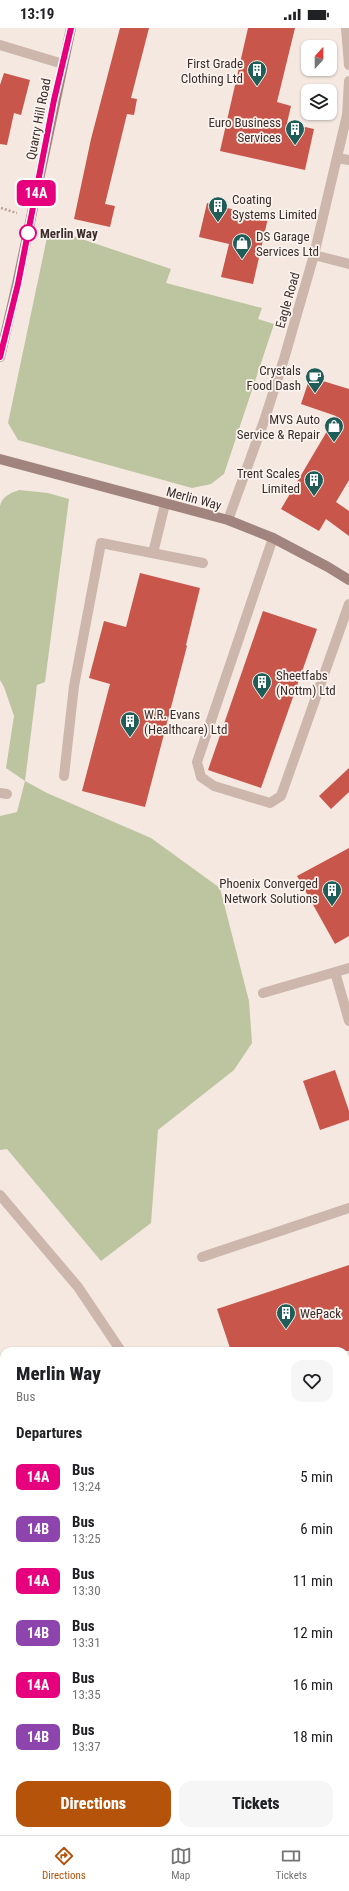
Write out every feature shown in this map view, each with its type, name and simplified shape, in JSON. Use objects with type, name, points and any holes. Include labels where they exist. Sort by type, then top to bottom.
[{"type":"street","name":"Quarry Hill Road","points":[[0,357],[18,284],[71,28]]},
{"type":"street","points":[[346,28],[349,65]]},
{"type":"street","points":[[0,45],[63,64]]},
{"type":"street","name":"Eagle Road","points":[[228,520],[264,422],[314,255],[346,115],[349,81]]},
{"type":"street","points":[[337,158],[349,160]]},
{"type":"street","points":[[314,255],[349,264]]},
{"type":"street","name":"Merlin Way","points":[[0,459],[228,520],[273,538],[328,567],[349,580]]},
{"type":"street","points":[[153,553],[165,504]]},
{"type":"street","points":[[273,538],[197,762],[201,777],[214,786],[270,803],[280,796],[349,604]]},
{"type":"street","points":[[64,776],[74,686],[101,543],[203,563]]},
{"type":"street","points":[[263,993],[349,968]]},
{"type":"street","points":[[335,972],[349,1021]]},
{"type":"street","points":[[0,1195],[78,1287],[118,1347]]},
{"type":"street","points":[[202,1257],[349,1208]]},
{"type":"green space","points":[[49,228],[171,269],[166,283],[262,308],[258,319],[274,324],[224,474],[211,484],[192,488],[18,440],[8,423]]},
{"type":"green space","points":[[19,490],[48,493],[69,499],[45,682],[37,685],[25,781],[6,768],[14,716],[0,680],[0,506],[5,497]]},
{"type":"green space","points":[[25,781],[47,793],[151,838],[220,888],[249,1001],[252,1043],[234,1070],[158,1130],[151,1223],[101,1261],[7,1149],[0,1150],[0,816],[17,812]]},
{"type":"building","points":[[120,28],[149,28],[131,98],[137,99],[134,115],[127,114],[105,204],[115,206],[110,227],[74,219],[91,139]]},
{"type":"building","points":[[248,28],[295,28],[277,102],[291,106],[287,123],[314,129],[305,170],[220,151]]},
{"type":"building","points":[[4,73],[30,80],[21,115],[14,113],[7,145],[0,144],[0,85]]},
{"type":"building","name":"DS Garage Services Ltd","points":[[207,203],[268,218],[253,284],[221,277],[229,244],[199,237]]},
{"type":"building","points":[[310,377],[349,389],[349,480],[336,502],[349,511],[349,536],[326,519],[319,531],[281,509],[336,416],[301,404]]},
{"type":"building","name":"W.R. Evans (Healthcare) Ltd","points":[[140,573],[200,588],[187,646],[145,807],[82,791],[110,684],[89,678],[104,621],[126,627]]},
{"type":"building","name":"Sheetfabs (Nottm) Ltd","points":[[263,611],[317,629],[261,788],[208,770]]},
{"type":"building","points":[[349,768],[349,792],[331,809],[319,796]]},
{"type":"building","name":"Phoenix Converged Network Solutions","points":[[349,848],[349,936],[335,944],[297,876]]},
{"type":"building","points":[[335,1070],[349,1111],[349,1120],[320,1130],[303,1081]]},
{"type":"building","name":"WePack","points":[[349,1265],[349,1347],[230,1347],[217,1309]]},
{"type":"bus line","name":"14A","points":[[0,357],[18,284],[54,100],[71,28]]},
{"type":"place","name":"First Grade Clothing Ltd","points":[[257,87]]},
{"type":"place","name":"Euro Business Services","points":[[295,146]]},
{"type":"place","name":"Coating Systems Limited","points":[[218,223]]},
{"type":"place","name":"Merlin Way","points":[[28,233]]},
{"type":"place","name":"DS Garage Services Ltd","points":[[242,260]]},
{"type":"place","name":"Crystals Food Dash","points":[[315,394]]},
{"type":"place","name":"MVS Auto Service & Repair","points":[[334,443]]},
{"type":"place","name":"Trent Scales Limited","points":[[314,497]]},
{"type":"place","name":"Sheetfabs (Nottm) Ltd","points":[[262,699]]},
{"type":"place","name":"W.R. Evans (Healthcare) Ltd","points":[[130,738]]},
{"type":"place","name":"Phoenix Converged Network Solutions","points":[[332,907]]},
{"type":"place","name":"WePack","points":[[286,1330]]}]
